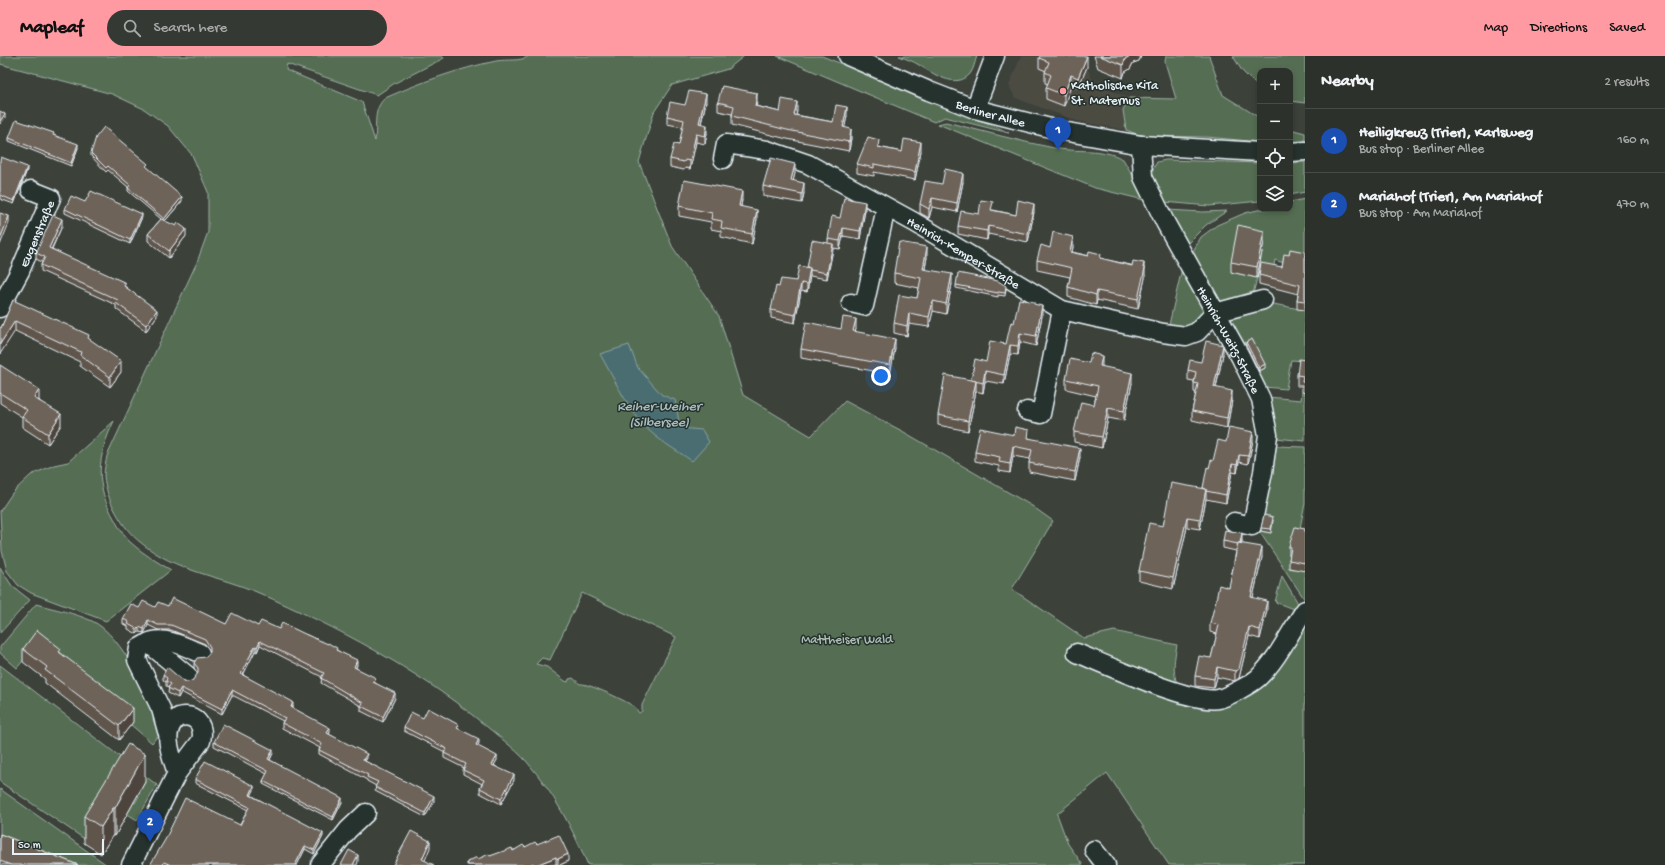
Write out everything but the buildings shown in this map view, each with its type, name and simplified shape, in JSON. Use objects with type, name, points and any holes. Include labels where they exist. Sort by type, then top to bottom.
[{"type":"street","name":"Berliner Allee","points":[[848,56],[929,91],[976,109],[1062,131],[1141,145],[1257,152]]},
{"type":"street","points":[[976,109],[995,56]]},
{"type":"street","name":"Heinrich-Kemper-Straße","points":[[724,159],[726,144],[767,150],[808,164],[914,222],[1062,310],[1173,335],[1186,336],[1197,332],[1215,313]]},
{"type":"street","name":"Heinrich-Weitz-Straße","points":[[1141,145],[1144,177],[1165,222],[1261,399],[1268,435],[1263,472],[1252,526],[1234,522]]},
{"type":"street","points":[[1293,152],[1305,152]]},
{"type":"street","name":"Eugenstraße","points":[[0,308],[20,271],[51,198],[31,190]]},
{"type":"street","points":[[851,303],[864,306],[886,208]]},
{"type":"street","points":[[1215,313],[1262,300]]},
{"type":"street","points":[[1027,411],[1041,414],[1062,310]]},
{"type":"street","points":[[1077,653],[1112,668],[1187,695],[1218,699],[1258,678],[1281,649],[1305,610]]},
{"type":"street","points":[[177,773],[161,709],[136,660],[139,648],[152,641],[165,641],[200,654]]},
{"type":"street","points":[[148,643],[188,676]]},
{"type":"street","points":[[131,865],[177,773],[199,746],[203,735],[198,720],[192,717],[182,716],[174,719],[167,731]]},
{"type":"street","points":[[320,865],[348,830],[366,814]]},
{"type":"street","points":[[1094,850],[1106,865]]},
{"type":"shaded area","name":"Katholische KiTa St. Maternus","points":[[1021,56],[1083,56],[1093,82],[1129,98],[1123,110],[1126,130],[1077,121],[1015,98],[1009,85]]},
{"type":"green space","name":"Mattheiser Wald","points":[[0,56],[442,56],[444,58],[395,83],[377,95],[287,64],[286,70],[362,102],[375,141],[378,108],[385,98],[440,76],[482,64],[500,60],[522,59],[529,56],[744,56],[728,69],[672,85],[654,112],[639,162],[672,246],[719,316],[743,395],[811,436],[845,401],[904,432],[1032,506],[1053,521],[1012,589],[1084,638],[1114,631],[1177,645],[1174,663],[1175,677],[1186,706],[1205,706],[1283,662],[1305,629],[1305,865],[1169,865],[1107,773],[1057,814],[1068,844],[1083,865],[588,865],[562,811],[537,774],[511,747],[456,702],[375,650],[318,620],[244,587],[169,561],[140,542],[121,521],[105,485],[104,473],[107,456],[197,262],[208,232],[208,192],[192,155],[168,126],[144,109],[112,94],[0,64]],"holes":[[[582,593],[676,637],[642,705],[642,711],[639,713],[632,705],[618,698],[591,686],[580,684],[573,678],[569,679],[568,682],[565,681],[547,667],[536,664],[542,658],[550,660]]]},
{"type":"green space","points":[[777,56],[822,56],[1009,133],[945,117],[934,122]]},
{"type":"green space","points":[[899,56],[977,56],[970,74],[964,79],[951,80],[937,76],[914,62]]},
{"type":"green space","points":[[1166,56],[1209,56],[1223,95],[1257,116],[1257,142],[1207,137],[1142,136],[1126,130],[1123,110],[1129,98],[1176,99],[1165,62]]},
{"type":"green space","points":[[1233,56],[1305,56],[1305,103],[1293,101],[1293,68],[1257,68],[1257,86],[1242,71]]},
{"type":"green space","points":[[946,122],[1054,148],[1115,155],[1123,159],[1148,201],[1095,188],[938,124]]},
{"type":"green space","points":[[1293,130],[1305,133],[1305,142],[1293,143]]},
{"type":"green space","points":[[1166,160],[1257,163],[1257,201],[1209,206],[1164,202],[1150,174],[1157,162]]},
{"type":"green space","points":[[1305,162],[1305,192],[1293,194],[1293,176],[1293,163]]},
{"type":"green space","points":[[1305,199],[1305,261],[1284,263],[1275,260],[1272,274],[1258,272],[1231,272],[1257,278],[1252,298],[1224,308],[1192,253],[1201,237],[1217,225],[1245,213],[1257,210],[1257,212],[1293,212],[1293,201]]},
{"type":"green space","points":[[1167,210],[1203,212],[1227,211],[1206,225],[1186,245]]},
{"type":"green space","points":[[1183,264],[1205,302],[1205,314],[1188,331],[1168,329]]},
{"type":"green space","points":[[1268,303],[1305,310],[1305,361],[1291,360],[1286,389],[1264,387],[1256,372],[1265,368],[1252,343],[1243,347],[1225,315]]},
{"type":"green space","points":[[1302,392],[1305,393],[1305,441],[1276,438],[1268,397],[1301,400]]},
{"type":"green space","points":[[114,421],[104,447],[100,470],[101,482],[108,507],[120,529],[130,542],[155,561],[171,570],[106,621],[31,593],[18,585],[7,571],[2,551],[0,511],[13,492],[31,475],[54,465],[68,462]]},
{"type":"green space","points":[[1275,446],[1305,447],[1305,503],[1300,528],[1305,530],[1305,600],[1259,531],[1271,533],[1273,520],[1262,518]]},
{"type":"green space","points":[[0,567],[12,586],[30,600],[0,633]]},
{"type":"green space","points":[[1282,576],[1302,610],[1301,612],[1275,602]]},
{"type":"green space","points":[[36,604],[72,613],[92,621],[103,628],[114,640],[125,654],[143,686],[161,731],[152,743],[37,644],[17,668],[0,653],[0,647]]},
{"type":"green space","points":[[0,665],[157,785],[137,820],[126,813],[133,802],[135,803],[139,796],[137,794],[86,840],[0,782]]},
{"type":"green space","points":[[0,789],[107,865],[44,865],[0,847]]},
{"type":"water","name":"Reiher-Weiher (Silbersee)","points":[[629,345],[638,368],[662,395],[675,400],[680,428],[702,430],[709,442],[692,461],[647,429],[625,398],[600,354]]},
{"type":"place","name":"Katholische KiTa St. Maternus","points":[[1063,91]]},
{"type":"place","name":"Heiligkreuz (Trier), Karlsweg","points":[[1058,150]]},
{"type":"place","name":"Mariahof (Trier), Am Mariahof","points":[[150,842]]}]
